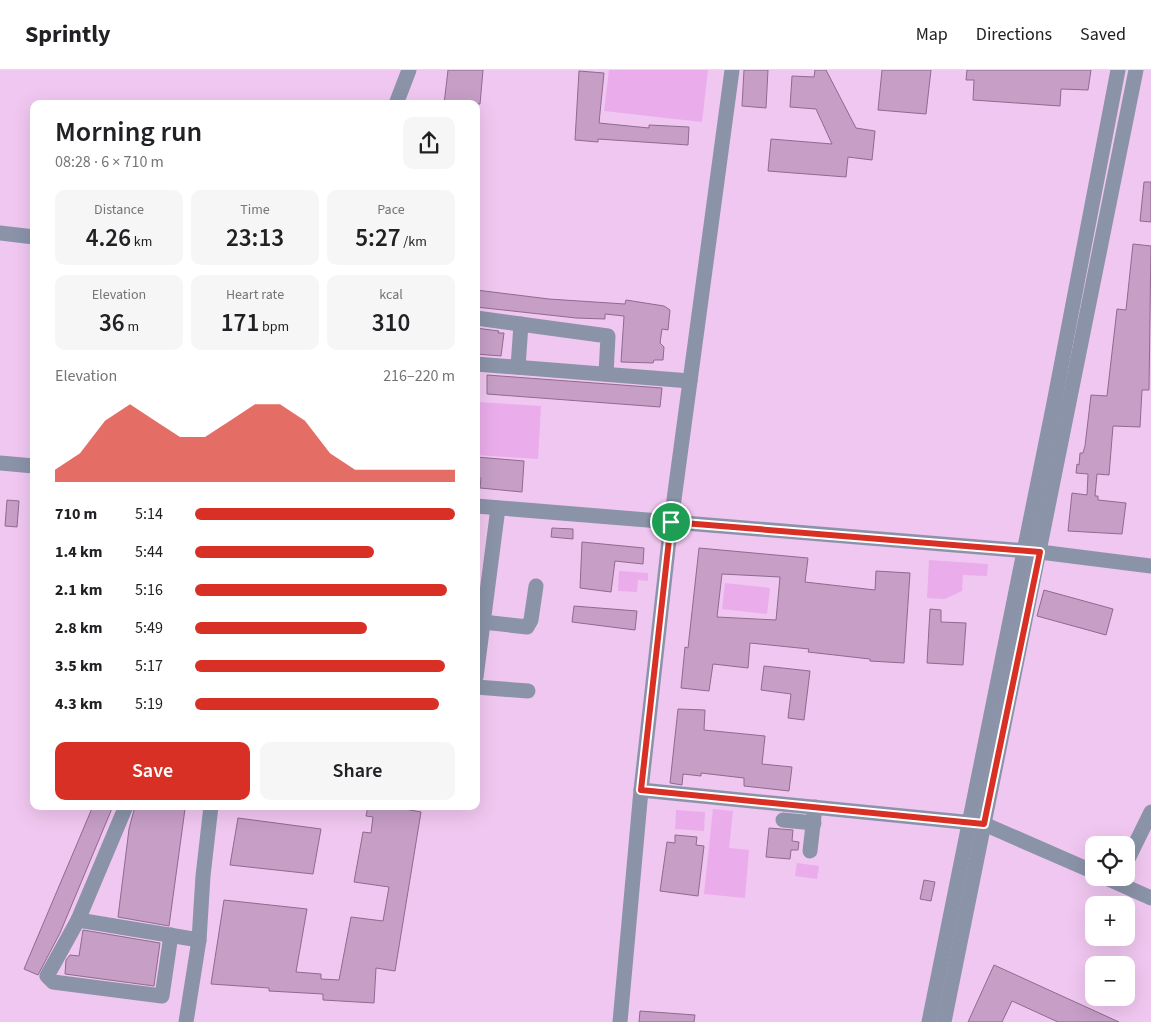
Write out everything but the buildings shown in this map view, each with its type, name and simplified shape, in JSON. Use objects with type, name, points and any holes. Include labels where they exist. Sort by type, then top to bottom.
[{"type":"street","points":[[398,100],[409,70]]},
{"type":"street","points":[[620,1022],[641,790],[671,522],[732,70]]},
{"type":"street","points":[[944,1022],[1022,551],[1054,403],[1118,70]]},
{"type":"street","points":[[929,1022],[1040,552],[1136,70]]},
{"type":"street","points":[[0,233],[30,237]]},
{"type":"street","points":[[480,319],[608,336],[606,374]]},
{"type":"street","points":[[518,367],[520,324]]},
{"type":"street","points":[[480,364],[690,381]]},
{"type":"street","points":[[0,463],[30,466]]},
{"type":"street","points":[[480,506],[1040,552],[1151,566]]},
{"type":"street","points":[[480,645],[498,508]]},
{"type":"street","points":[[483,622],[527,627],[531,620],[536,586]]},
{"type":"street","points":[[480,687],[528,691]]},
{"type":"street","points":[[641,790],[977,824],[1085,868]]},
{"type":"street","points":[[810,851],[815,807]]},
{"type":"street","points":[[124,810],[78,920],[47,976],[53,982],[162,996],[171,936]]},
{"type":"street","points":[[186,1022],[198,940],[202,876],[211,810]]},
{"type":"street","points":[[1135,845],[1151,812]]},
{"type":"street","points":[[783,820],[814,823]]},
{"type":"street","points":[[1128,886],[1151,898]]},
{"type":"street","points":[[78,920],[198,940]]},
{"type":"shaded area","points":[[609,70],[708,70],[702,122],[604,111]]},
{"type":"shaded area","points":[[480,402],[541,406],[538,459],[480,455]]},
{"type":"shaded area","points":[[929,560],[988,564],[987,576],[963,575],[962,591],[945,599],[927,598]]},
{"type":"shaded area","points":[[619,571],[648,573],[648,581],[638,580],[637,592],[618,591]]},
{"type":"shaded area","points":[[725,583],[770,588],[767,614],[722,609]]},
{"type":"shaded area","points":[[713,809],[733,811],[729,848],[749,850],[745,898],[704,894]]},
{"type":"shaded area","points":[[676,810],[705,812],[704,831],[675,829]]},
{"type":"shaded area","points":[[797,863],[819,866],[817,879],[795,876]]},
{"type":"route","points":[[671,522],[1040,552],[984,824],[641,790],[671,522]]}]
